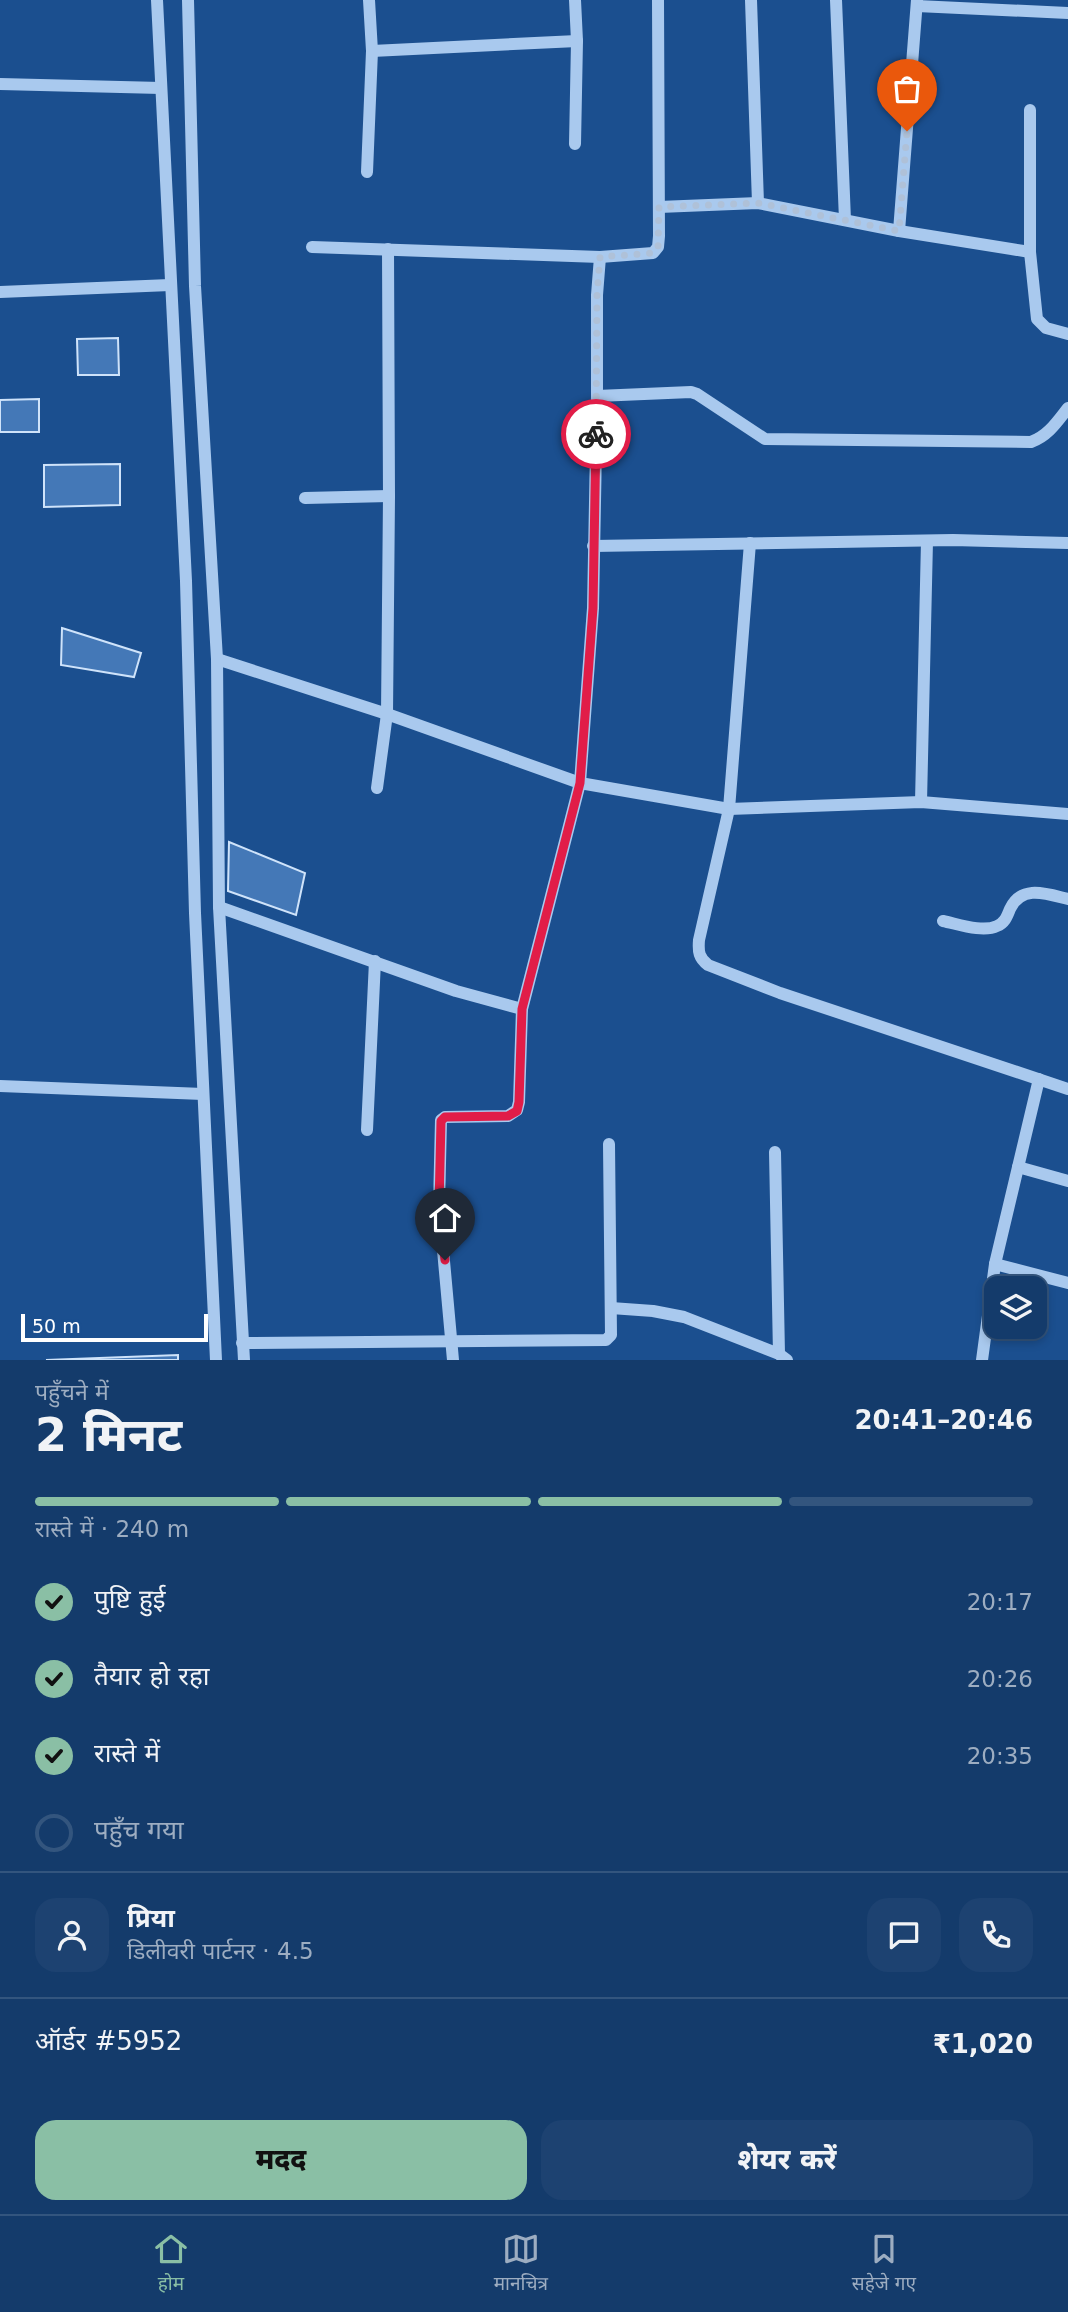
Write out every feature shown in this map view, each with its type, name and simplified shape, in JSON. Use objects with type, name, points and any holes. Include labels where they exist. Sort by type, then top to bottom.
[{"type":"street","points":[[157,0],[186,581],[195,913],[216,1360]]},
{"type":"street","points":[[188,0],[195,286],[217,659],[219,907],[244,1360]]},
{"type":"street","points":[[368,172],[372,51],[369,0]]},
{"type":"street","points":[[575,0],[575,144]]},
{"type":"street","points":[[312,247],[600,257],[653,253],[658,247],[659,207],[657,0]]},
{"type":"street","points":[[751,0],[758,203]]},
{"type":"street","points":[[836,0],[845,220]]},
{"type":"street","points":[[899,231],[917,3],[1002,4],[1067,9]]},
{"type":"street","points":[[372,51],[577,41]]},
{"type":"street","points":[[0,84],[161,88]]},
{"type":"street","points":[[1030,110],[1030,252],[1038,319],[1046,328],[1068,334]]},
{"type":"street","points":[[659,207],[758,203],[899,231],[1030,252]]},
{"type":"street","points":[[377,788],[387,715],[388,249]]},
{"type":"street","points":[[453,1360],[439,1206],[441,1121],[445,1117],[508,1116],[517,1111],[522,1009],[580,783],[593,608],[597,295],[600,257]]},
{"type":"street","points":[[0,292],[170,285]]},
{"type":"street","points":[[597,396],[697,394],[765,439],[1031,442],[1051,429],[1068,408]]},
{"type":"street","points":[[305,498],[389,496]]},
{"type":"street","points":[[593,546],[927,541],[1068,543]]},
{"type":"street","points":[[921,802],[927,541]]},
{"type":"street","points":[[750,543],[729,809],[699,940],[700,959],[708,965],[780,993],[1068,1089]]},
{"type":"street","points":[[217,659],[580,783],[729,809],[921,802],[1068,814]]},
{"type":"street","points":[[943,921],[986,929],[997,927],[1006,919],[1013,904],[1028,892],[1068,899]]},
{"type":"street","points":[[219,907],[456,991],[522,1009]]},
{"type":"street","points":[[367,1130],[374,961]]},
{"type":"street","points":[[982,1360],[995,1264],[1039,1079]]},
{"type":"street","points":[[0,1086],[203,1094]]},
{"type":"street","points":[[242,1343],[606,1340],[611,1335],[608,1144]]},
{"type":"street","points":[[611,1308],[653,1311],[684,1317],[783,1357],[775,1152]]},
{"type":"street","points":[[1018,1167],[1068,1181]]},
{"type":"street","points":[[995,1264],[1068,1283]]},
{"type":"building","points":[[118,338],[119,375],[78,375],[77,339]]},
{"type":"building","points":[[39,399],[39,432],[0,432],[0,400]]},
{"type":"building","points":[[120,464],[120,505],[44,507],[44,465]]},
{"type":"building","points":[[62,628],[141,653],[134,677],[61,665]]},
{"type":"building","points":[[229,842],[305,873],[296,915],[228,891]]},
{"type":"building","points":[[178,1355],[178,1360],[46,1360]]},
{"type":"way so far","points":[[596,434],[597,295],[600,257],[653,253],[658,247],[659,207],[758,203],[899,231],[907,131]]},
{"type":"route","points":[[445,1260],[439,1206],[441,1121],[445,1117],[508,1116],[517,1111],[522,1009],[580,783],[593,608],[596,434]]}]
